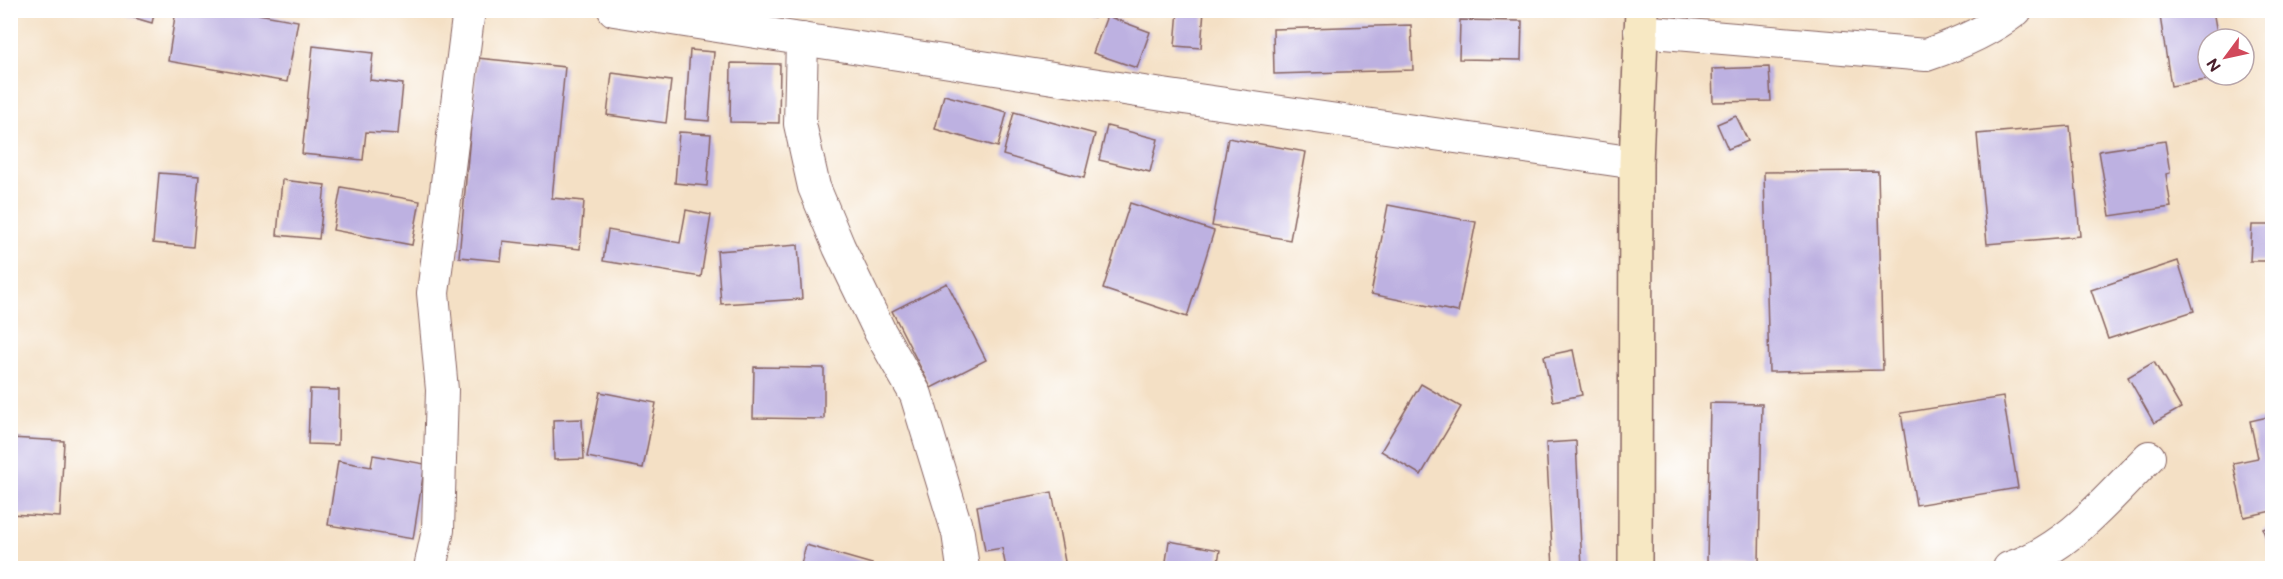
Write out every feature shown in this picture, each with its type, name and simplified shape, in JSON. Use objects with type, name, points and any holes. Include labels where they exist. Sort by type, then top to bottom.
[{"type":"main road","points":[[1635,568],[1636,163],[1641,21]]},
{"type":"street","points":[[430,568],[438,531],[442,390],[433,293],[469,10]]},
{"type":"street","points":[[614,10],[1163,95],[1636,163]]},
{"type":"street","points":[[1641,21],[1926,55],[1962,43],[2003,21],[2016,10]]},
{"type":"street","points":[[802,39],[800,124],[814,187],[839,247],[875,321],[916,395],[958,533],[963,568]]},
{"type":"street","points":[[2009,568],[2043,554],[2066,537],[2149,457]]},
{"type":"building","points":[[108,10],[155,10],[152,23]]},
{"type":"building","points":[[176,10],[236,10],[298,21],[287,82],[168,61]]},
{"type":"building","points":[[910,10],[941,10],[938,20]]},
{"type":"building","points":[[1066,10],[1096,10],[1094,18]]},
{"type":"building","points":[[1178,10],[1204,10],[1201,48],[1175,46]]},
{"type":"building","points":[[2159,10],[2213,10],[2216,27],[2196,27],[2196,82],[2171,86]]},
{"type":"building","points":[[1107,16],[1150,32],[1137,68],[1093,53]]},
{"type":"building","points":[[1460,20],[1522,21],[1521,60],[1459,59]]},
{"type":"building","points":[[1411,25],[1413,70],[1274,74],[1273,29]]},
{"type":"building","points":[[313,46],[373,53],[370,80],[403,84],[398,134],[366,132],[363,160],[302,154]]},
{"type":"building","points":[[690,50],[714,52],[709,121],[685,119]]},
{"type":"building","points":[[477,58],[565,67],[552,198],[584,201],[580,249],[503,241],[501,261],[459,257]]},
{"type":"building","points":[[731,63],[780,64],[779,123],[730,122]]},
{"type":"building","points":[[1769,67],[1771,101],[1713,102],[1712,69]]},
{"type":"building","points":[[612,73],[671,81],[666,123],[607,115]]},
{"type":"building","points":[[944,95],[1007,112],[998,147],[935,129]]},
{"type":"building","points":[[1014,112],[1095,134],[1084,178],[1003,155]]},
{"type":"building","points":[[1736,116],[1748,141],[1728,149],[1717,124]]},
{"type":"building","points":[[1107,126],[1158,139],[1150,172],[1099,160]]},
{"type":"building","points":[[2070,126],[2080,236],[1987,244],[1977,134]]},
{"type":"building","points":[[679,132],[711,134],[707,186],[675,183]]},
{"type":"building","points":[[1228,138],[1306,152],[1290,240],[1212,226]]},
{"type":"building","points":[[2165,141],[2170,173],[2166,174],[2171,207],[2110,216],[2099,151]]},
{"type":"building","points":[[1878,171],[1883,370],[1769,372],[1764,172]]},
{"type":"building","points":[[159,173],[199,176],[193,247],[153,243]]},
{"type":"building","points":[[282,180],[325,185],[319,239],[277,235]]},
{"type":"building","points":[[341,187],[420,201],[412,245],[333,230]]},
{"type":"building","points":[[1130,203],[1214,231],[1187,317],[1103,289]]},
{"type":"building","points":[[1388,205],[1476,222],[1458,312],[1371,294]]},
{"type":"building","points":[[686,210],[711,215],[701,277],[603,261],[608,230],[680,243]]},
{"type":"building","points":[[2252,225],[2272,225],[2272,261],[2250,261]]},
{"type":"building","points":[[798,245],[802,299],[721,304],[717,251]]},
{"type":"building","points":[[2178,261],[2194,311],[2108,339],[2091,290]]},
{"type":"building","points":[[947,283],[986,360],[931,388],[892,311]]},
{"type":"building","points":[[1573,350],[1582,395],[1553,401],[1544,356]]},
{"type":"building","points":[[2154,362],[2181,408],[2154,423],[2128,377]]},
{"type":"building","points":[[754,367],[824,368],[824,419],[753,418]]},
{"type":"building","points":[[1421,384],[1461,407],[1421,475],[1381,451]]},
{"type":"building","points":[[310,389],[339,390],[338,445],[308,444]]},
{"type":"building","points":[[600,392],[656,403],[643,468],[587,457]]},
{"type":"building","points":[[2003,397],[2018,488],[1916,505],[1901,413]]},
{"type":"building","points":[[1710,403],[1762,404],[1759,563],[1707,562]]},
{"type":"building","points":[[2272,416],[2272,511],[2244,517],[2233,463],[2258,458],[2250,421]]},
{"type":"building","points":[[582,419],[584,459],[554,460],[553,420]]},
{"type":"building","points":[[10,438],[64,441],[60,517],[10,514]]},
{"type":"building","points":[[1576,441],[1582,568],[1553,568],[1546,443]]},
{"type":"building","points":[[373,455],[425,464],[413,539],[328,525],[338,461],[371,467]]},
{"type":"building","points":[[1052,492],[1066,567],[1006,568],[1002,548],[985,551],[977,506]]},
{"type":"building","points":[[2272,526],[2272,551],[2270,551],[2263,529]]},
{"type":"building","points":[[1169,541],[1220,550],[1217,568],[1165,568]]},
{"type":"building","points":[[806,545],[872,564],[870,568],[800,568]]}]
